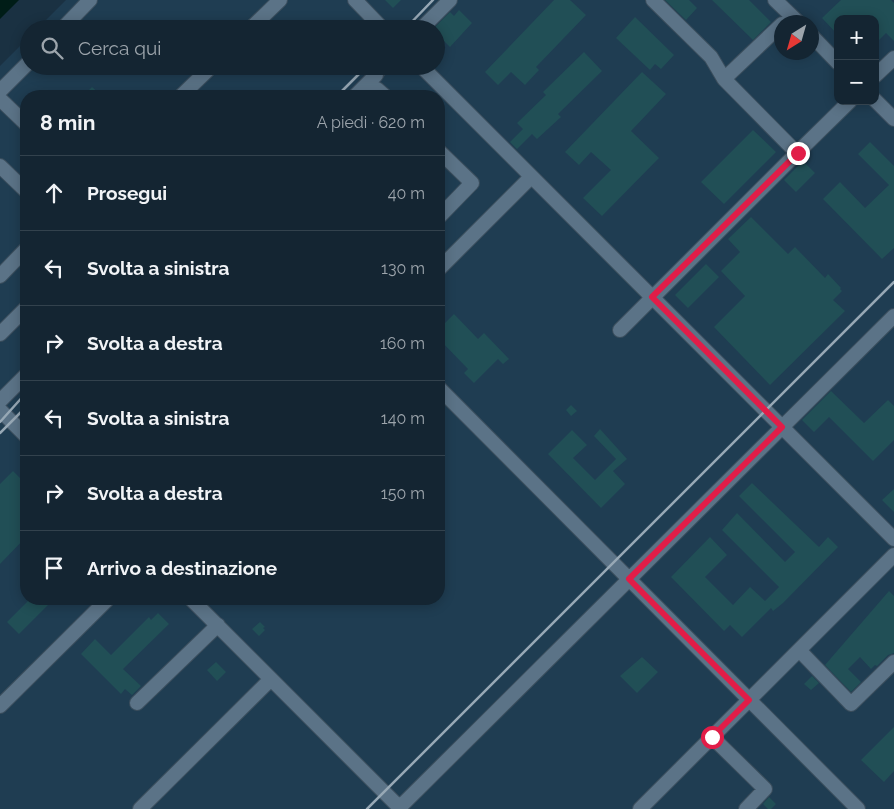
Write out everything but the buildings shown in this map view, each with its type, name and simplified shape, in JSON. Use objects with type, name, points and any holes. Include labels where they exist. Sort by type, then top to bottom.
[{"type":"lane","points":[[71,20],[90,0]]},
{"type":"lane","points":[[259,20],[280,0]]},
{"type":"lane","points":[[354,0],[374,20]]},
{"type":"lane","points":[[430,20],[450,0]]},
{"type":"lane","points":[[653,0],[711,57],[724,79],[798,153]]},
{"type":"lane","points":[[724,79],[786,13]]},
{"type":"lane","points":[[819,43],[836,60]]},
{"type":"lane","points":[[879,72],[894,58]]},
{"type":"lane","points":[[0,91],[20,71]]},
{"type":"lane","points":[[187,90],[203,75]]},
{"type":"lane","points":[[361,90],[376,75]]},
{"type":"lane","points":[[430,75],[445,90]]},
{"type":"lane","points":[[445,90],[894,539]]},
{"type":"lane","points":[[0,99],[20,118]]},
{"type":"lane","points":[[879,104],[894,119]]},
{"type":"lane","points":[[620,330],[846,105]]},
{"type":"lane","points":[[445,156],[472,184],[445,211]]},
{"type":"lane","points":[[0,166],[20,185]]},
{"type":"lane","points":[[445,263],[531,177]]},
{"type":"lane","points":[[0,276],[20,255]]},
{"type":"lane","points":[[0,334],[20,314]]},
{"type":"lane","points":[[197,605],[399,809],[894,316]]},
{"type":"lane","points":[[0,401],[20,381]]},
{"type":"lane","points":[[445,394],[858,809]]},
{"type":"lane","points":[[0,410],[20,428]]},
{"type":"lane","points":[[645,807],[712,737],[894,555]]},
{"type":"lane","points":[[0,706],[102,605]]},
{"type":"lane","points":[[137,703],[218,626]]},
{"type":"lane","points":[[799,650],[850,704],[894,662]]},
{"type":"lane","points":[[140,809],[272,679]]},
{"type":"lane","points":[[712,737],[765,789],[746,809]]},
{"type":"shaded area","points":[[0,0],[19,0],[0,19]]},
{"type":"shaded area","points":[[66,0],[894,0],[894,809],[0,809],[0,66],[20,46],[20,75],[445,75],[445,20],[46,20]]},
{"type":"railway","points":[[414,20],[433,0]]},
{"type":"railway","points":[[343,90],[358,75]]},
{"type":"railway","points":[[367,809],[894,282]]},
{"type":"railway","points":[[0,422],[20,400]]},
{"type":"railway","points":[[0,433],[20,413]]},
{"type":"route","points":[[712,737],[749,700],[629,579],[782,427],[652,297],[798,153]]}]
